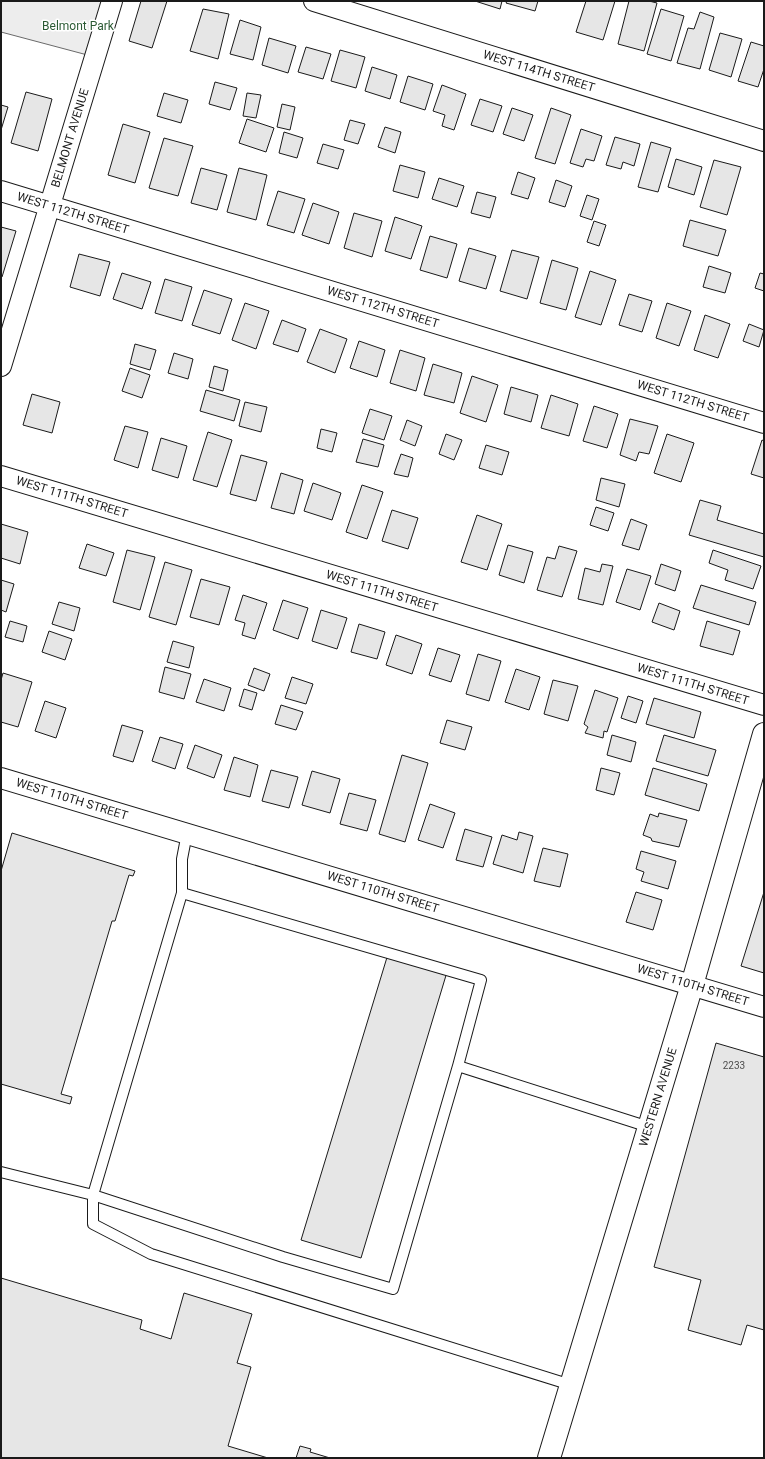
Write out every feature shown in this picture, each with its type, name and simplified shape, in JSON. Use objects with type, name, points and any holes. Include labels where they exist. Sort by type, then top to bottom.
[{"type":"street","name":"BELMONT AVENUE","points":[[1,366],[112,1]]},
{"type":"street","name":"WEST 114TH STREET","points":[[314,1],[764,141]]},
{"type":"street","name":"WEST 112TH STREET","points":[[1,191],[764,423]]},
{"type":"street","name":"WEST 111TH STREET","points":[[1,476],[764,706]]},
{"type":"street","name":"WESTERN AVENUE","points":[[549,1458],[692,985],[764,734]]},
{"type":"street","name":"WEST 110TH STREET","points":[[1,778],[764,1007]]},
{"type":"lane","points":[[187,833],[182,859],[182,892],[93,1196],[93,1224],[151,1254],[572,1385]]},
{"type":"lane","points":[[1,1172],[93,1196],[393,1289],[458,1066],[481,980],[182,892]]},
{"type":"lane","points":[[458,1066],[649,1127]]},
{"type":"green space","name":"Belmont Park","points":[[1,1],[112,1],[95,57],[1,32]]},
{"type":"building","points":[[141,1],[167,1],[152,48],[129,41]]},
{"type":"building","points":[[475,1],[502,1],[500,9]]},
{"type":"building","points":[[507,1],[538,1],[535,11],[506,3]]},
{"type":"building","points":[[586,1],[615,1],[603,40],[576,32]]},
{"type":"building","points":[[629,1],[649,1],[657,3],[644,51],[618,44]]},
{"type":"building","points":[[203,9],[229,14],[218,59],[190,51]]},
{"type":"building","points":[[661,9],[684,16],[671,61],[647,54]]},
{"type":"building","points":[[700,12],[714,17],[700,69],[677,63],[688,28],[694,29]]},
{"type":"building","points":[[240,20],[261,27],[253,60],[230,54]]},
{"type":"building","points":[[720,33],[742,39],[731,77],[709,70]]},
{"type":"building","points":[[269,38],[296,46],[288,73],[262,65]]},
{"type":"building","points":[[751,42],[764,46],[764,69],[758,87],[738,81]]},
{"type":"building","points":[[306,47],[331,54],[323,79],[298,72]]},
{"type":"building","points":[[340,50],[365,57],[356,88],[331,81]]},
{"type":"building","points":[[372,67],[397,75],[390,99],[365,91]]},
{"type":"building","points":[[408,76],[433,84],[425,110],[400,102]]},
{"type":"building","points":[[215,82],[237,88],[230,110],[209,104]]},
{"type":"building","points":[[442,85],[466,94],[454,130],[442,126],[445,115],[433,111]]},
{"type":"building","points":[[26,92],[52,99],[38,151],[11,143]]},
{"type":"building","points":[[164,93],[188,100],[181,123],[157,116]]},
{"type":"building","points":[[247,93],[261,95],[256,118],[243,116]]},
{"type":"building","points":[[480,99],[502,106],[493,132],[471,125]]},
{"type":"building","points":[[282,104],[295,107],[290,130],[277,127]]},
{"type":"building","points":[[1,105],[8,107],[1,130]]},
{"type":"building","points":[[512,108],[533,115],[524,141],[503,134]]},
{"type":"building","points":[[551,108],[571,115],[555,164],[535,158]]},
{"type":"building","points":[[247,119],[274,128],[266,152],[239,143]]},
{"type":"building","points":[[350,120],[365,124],[358,144],[344,140]]},
{"type":"building","points":[[123,124],[150,132],[135,183],[108,175]]},
{"type":"building","points":[[385,127],[401,132],[395,153],[378,147]]},
{"type":"building","points":[[581,129],[602,136],[594,161],[586,159],[583,167],[570,163]]},
{"type":"building","points":[[284,132],[303,138],[297,158],[279,153]]},
{"type":"building","points":[[615,137],[640,144],[634,166],[623,162],[621,169],[606,165]]},
{"type":"building","points":[[164,138],[193,146],[178,196],[149,188]]},
{"type":"building","points":[[651,142],[671,148],[658,192],[638,187]]},
{"type":"building","points":[[323,144],[344,150],[338,169],[317,163]]},
{"type":"building","points":[[676,159],[702,167],[694,195],[668,187]]},
{"type":"building","points":[[714,160],[741,167],[727,215],[700,207]]},
{"type":"building","points":[[400,165],[425,172],[418,198],[393,191]]},
{"type":"building","points":[[201,168],[227,175],[217,210],[191,203]]},
{"type":"building","points":[[239,168],[267,175],[256,220],[227,212]]},
{"type":"building","points":[[518,172],[535,178],[528,199],[511,194]]},
{"type":"building","points":[[439,178],[464,186],[457,207],[432,199]]},
{"type":"building","points":[[556,180],[572,186],[565,207],[549,202]]},
{"type":"building","points":[[278,191],[305,199],[294,233],[267,225]]},
{"type":"building","points":[[477,192],[496,197],[490,218],[471,213]]},
{"type":"building","points":[[587,195],[599,199],[592,220],[580,216]]},
{"type":"building","points":[[313,203],[339,212],[329,244],[302,235]]},
{"type":"building","points":[[354,213],[382,221],[372,257],[344,248]]},
{"type":"building","points":[[395,217],[422,226],[411,259],[385,251]]},
{"type":"building","points":[[690,220],[726,230],[718,256],[683,246]]},
{"type":"building","points":[[594,221],[606,225],[599,246],[587,242]]},
{"type":"building","points":[[1,227],[16,231],[2,277],[1,277]]},
{"type":"building","points":[[430,236],[457,244],[447,278],[420,270]]},
{"type":"building","points":[[469,248],[496,256],[486,289],[459,281]]},
{"type":"building","points":[[512,250],[539,257],[527,299],[500,291]]},
{"type":"building","points":[[79,254],[110,262],[100,296],[70,287]]},
{"type":"building","points":[[552,260],[578,268],[566,310],[540,303]]},
{"type":"building","points":[[709,266],[731,273],[725,293],[703,287]]},
{"type":"building","points":[[590,271],[616,280],[601,325],[575,317]]},
{"type":"building","points":[[122,273],[151,282],[142,309],[113,299]]},
{"type":"building","points":[[760,273],[764,274],[764,291],[755,288]]},
{"type":"building","points":[[165,279],[192,287],[182,321],[155,313]]},
{"type":"building","points":[[204,290],[232,299],[220,334],[192,325]]},
{"type":"building","points":[[629,294],[652,301],[642,332],[619,325]]},
{"type":"building","points":[[245,303],[269,311],[256,349],[232,340]]},
{"type":"building","points":[[667,303],[691,311],[679,346],[656,338]]},
{"type":"building","points":[[705,315],[730,324],[718,358],[694,350]]},
{"type":"building","points":[[282,320],[306,329],[298,352],[273,344]]},
{"type":"building","points":[[749,324],[764,330],[759,347],[743,341]]},
{"type":"building","points":[[320,329],[347,339],[335,373],[307,362]]},
{"type":"building","points":[[359,341],[385,350],[377,377],[350,368]]},
{"type":"building","points":[[135,344],[156,350],[150,370],[130,364]]},
{"type":"building","points":[[400,350],[425,358],[416,391],[390,383]]},
{"type":"building","points":[[174,353],[193,359],[188,379],[168,373]]},
{"type":"building","points":[[433,364],[462,373],[454,403],[424,395]]},
{"type":"building","points":[[214,366],[228,370],[223,391],[209,387]]},
{"type":"building","points":[[130,368],[150,375],[142,398],[122,391]]},
{"type":"building","points":[[472,376],[498,385],[486,422],[460,413]]},
{"type":"building","points":[[511,387],[538,395],[531,422],[504,414]]},
{"type":"building","points":[[206,390],[240,400],[234,421],[200,411]]},
{"type":"building","points":[[32,394],[60,402],[52,433],[23,425]]},
{"type":"building","points":[[551,395],[578,404],[569,436],[541,428]]},
{"type":"building","points":[[245,402],[267,407],[261,432],[239,426]]},
{"type":"building","points":[[594,406],[618,414],[607,448],[583,441]]},
{"type":"building","points":[[370,409],[392,416],[384,440],[362,433]]},
{"type":"building","points":[[630,419],[658,426],[649,454],[639,452],[636,461],[620,455]]},
{"type":"building","points":[[407,420],[422,426],[415,446],[400,440]]},
{"type":"building","points":[[125,426],[148,432],[138,468],[114,460]]},
{"type":"building","points":[[321,429],[337,433],[332,452],[317,448]]},
{"type":"building","points":[[208,432],[232,440],[217,487],[193,480]]},
{"type":"building","points":[[446,434],[462,440],[454,460],[439,454]]},
{"type":"building","points":[[667,434],[694,443],[681,482],[654,473]]},
{"type":"building","points":[[161,438],[187,446],[178,478],[152,470]]},
{"type":"building","points":[[363,439],[384,445],[378,467],[356,462]]},
{"type":"building","points":[[762,440],[764,441],[764,478],[751,474]]},
{"type":"building","points":[[486,445],[509,452],[502,475],[479,468]]},
{"type":"building","points":[[401,454],[413,458],[408,477],[394,474]]},
{"type":"building","points":[[241,455],[267,462],[256,501],[230,494]]},
{"type":"building","points":[[281,473],[303,480],[294,514],[271,508]]},
{"type":"building","points":[[601,478],[625,484],[619,507],[596,500]]},
{"type":"building","points":[[313,483],[341,493],[332,520],[304,511]]},
{"type":"building","points":[[362,485],[383,492],[367,539],[346,532]]},
{"type":"building","points":[[700,500],[721,506],[717,520],[764,534],[764,557],[689,535]]},
{"type":"building","points":[[596,507],[614,513],[608,531],[590,525]]},
{"type":"building","points":[[392,510],[418,518],[408,549],[382,541]]},
{"type":"building","points":[[477,515],[502,524],[487,570],[461,562]]},
{"type":"building","points":[[631,519],[647,525],[639,550],[622,545]]},
{"type":"building","points":[[1,524],[28,532],[20,564],[1,558]]},
{"type":"building","points":[[87,544],[114,553],[106,576],[79,568]]},
{"type":"building","points":[[508,545],[533,552],[524,583],[499,575]]},
{"type":"building","points":[[559,546],[577,551],[562,597],[537,590],[547,557],[555,559]]},
{"type":"building","points":[[127,550],[155,557],[140,610],[113,602]]},
{"type":"building","points":[[713,550],[761,566],[753,589],[725,580],[728,570],[709,563]]},
{"type":"building","points":[[165,562],[192,570],[176,625],[149,617]]},
{"type":"building","points":[[602,564],[613,566],[603,605],[578,599],[585,568],[600,572]]},
{"type":"building","points":[[661,564],[681,571],[675,591],[655,584]]},
{"type":"building","points":[[627,569],[651,576],[640,610],[616,602]]},
{"type":"building","points":[[201,579],[230,587],[219,625],[190,617]]},
{"type":"building","points":[[1,580],[14,584],[6,612],[1,610]]},
{"type":"building","points":[[701,585],[756,602],[749,625],[693,608]]},
{"type":"building","points":[[243,595],[267,603],[255,639],[242,635],[245,623],[235,620]]},
{"type":"building","points":[[283,600],[308,608],[298,639],[273,630]]},
{"type":"building","points":[[59,602],[80,608],[74,631],[52,624]]},
{"type":"building","points":[[659,603],[680,611],[674,630],[652,622]]},
{"type":"building","points":[[321,610],[347,618],[337,649],[312,641]]},
{"type":"building","points":[[10,621],[27,626],[23,642],[5,637]]},
{"type":"building","points":[[707,621],[740,631],[733,655],[700,646]]},
{"type":"building","points":[[359,624],[385,632],[377,659],[351,652]]},
{"type":"building","points":[[49,631],[72,639],[65,660],[42,652]]},
{"type":"building","points":[[396,635],[422,644],[412,674],[386,665]]},
{"type":"building","points":[[173,641],[194,647],[189,668],[167,662]]},
{"type":"building","points":[[438,648],[460,655],[451,682],[429,675]]},
{"type":"building","points":[[478,654],[501,661],[489,701],[466,694]]},
{"type":"building","points":[[165,667],[191,674],[184,699],[159,692]]},
{"type":"building","points":[[254,668],[270,674],[264,691],[248,685]]},
{"type":"building","points":[[516,669],[540,677],[529,710],[505,702]]},
{"type":"building","points":[[3,673],[32,682],[18,727],[1,722],[1,680]]},
{"type":"building","points":[[292,677],[313,684],[306,704],[285,698]]},
{"type":"building","points":[[204,679],[231,688],[224,711],[196,702]]},
{"type":"building","points":[[553,680],[578,686],[568,721],[544,714]]},
{"type":"building","points":[[244,689],[257,693],[252,710],[239,706]]},
{"type":"building","points":[[595,690],[618,698],[607,732],[604,731],[603,738],[585,733],[588,727],[584,724]]},
{"type":"building","points":[[628,696],[643,701],[636,723],[621,718]]},
{"type":"building","points":[[654,698],[701,712],[694,738],[646,724]]},
{"type":"building","points":[[45,701],[66,708],[56,738],[35,731]]},
{"type":"building","points":[[281,705],[303,712],[296,730],[275,724]]},
{"type":"building","points":[[447,720],[472,727],[465,750],[440,743]]},
{"type":"building","points":[[122,725],[143,731],[133,762],[113,756]]},
{"type":"building","points":[[612,735],[636,742],[631,762],[607,755]]},
{"type":"building","points":[[664,735],[716,750],[708,776],[656,761]]},
{"type":"building","points":[[160,737],[183,744],[175,769],[152,761]]},
{"type":"building","points":[[195,745],[222,755],[214,778],[187,768]]},
{"type":"building","points":[[402,755],[428,763],[405,842],[379,834]]},
{"type":"building","points":[[234,757],[258,765],[250,797],[224,790]]},
{"type":"building","points":[[601,768],[620,773],[614,795],[596,790]]},
{"type":"building","points":[[653,768],[707,784],[699,811],[645,795]]},
{"type":"building","points":[[271,770],[298,777],[289,808],[262,801]]},
{"type":"building","points":[[312,771],[340,779],[330,813],[302,805]]},
{"type":"building","points":[[349,793],[376,800],[367,831],[340,824]]},
{"type":"building","points":[[430,804],[455,813],[443,848],[418,840]]},
{"type":"building","points":[[659,813],[687,820],[679,847],[652,841],[651,838],[643,835],[650,814],[658,817]]},
{"type":"building","points":[[465,829],[492,837],[483,867],[456,860]]},
{"type":"building","points":[[519,832],[533,836],[523,873],[493,864],[502,835],[517,840]]},
{"type":"building","points":[[12,833],[135,871],[133,876],[129,875],[115,921],[112,921],[61,1094],[72,1097],[70,1104],[1,1084],[1,871]]},
{"type":"building","points":[[543,848],[568,854],[560,887],[534,881]]},
{"type":"building","points":[[641,851],[676,861],[668,889],[641,881],[644,872],[636,869]]},
{"type":"building","points":[[636,892],[662,900],[653,930],[626,922]]},
{"type":"building","points":[[764,892],[764,973],[741,966]]},
{"type":"building","points":[[388,954],[447,972],[361,1258],[301,1240]]},
{"type":"building","points":[[716,1043],[764,1057],[764,1330],[747,1325],[741,1345],[688,1330],[701,1280],[654,1267]]},
{"type":"building","points":[[1,1278],[142,1320],[140,1329],[171,1339],[184,1293],[252,1314],[237,1363],[251,1367],[228,1446],[268,1458],[1,1458]]},
{"type":"building","points":[[300,1446],[311,1449],[310,1452],[330,1458],[296,1458]]}]
